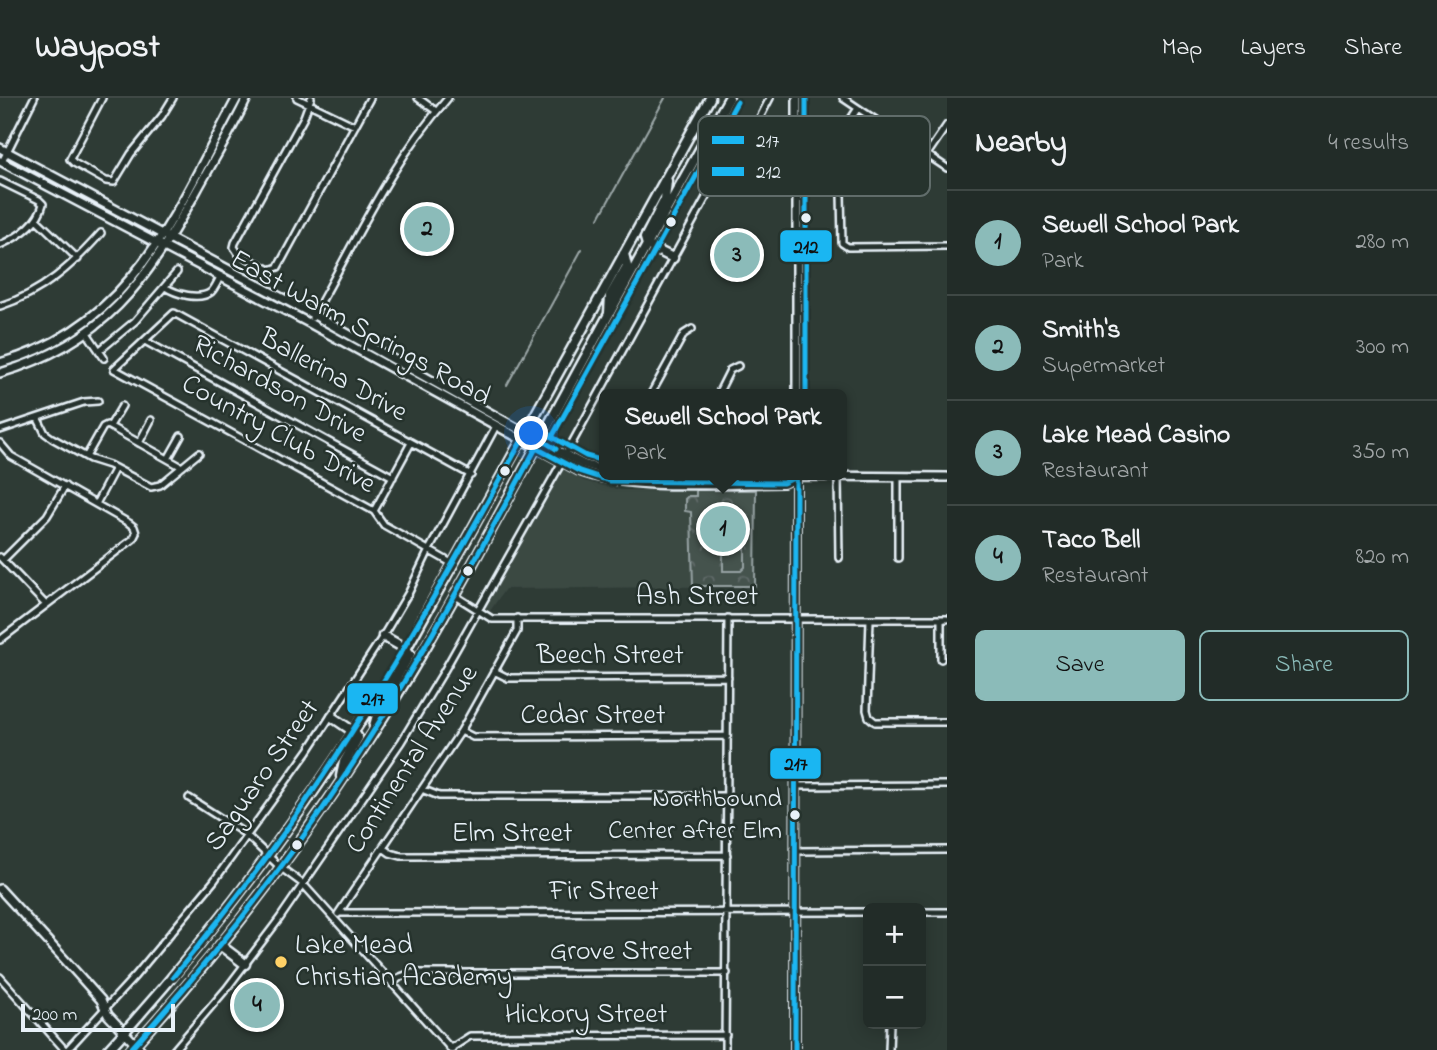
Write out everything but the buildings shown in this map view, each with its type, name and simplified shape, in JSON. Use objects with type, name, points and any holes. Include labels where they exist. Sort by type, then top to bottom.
[{"type":"main road","points":[[167,236],[237,98]]},
{"type":"main road","points":[[0,373],[53,353],[87,333],[132,293],[247,98]]},
{"type":"main road","points":[[700,116],[710,98]]},
{"type":"main road","points":[[719,116],[729,98]]},
{"type":"main road","points":[[797,98],[797,116]]},
{"type":"main road","points":[[107,1050],[181,968],[270,855],[354,732],[406,649],[698,120]]},
{"type":"main road","name":"East Warm Springs Road","points":[[4,150],[314,314],[527,432],[538,444]]},
{"type":"main road","points":[[0,888],[92,990],[107,1015],[124,1033],[133,1048],[220,945],[280,867],[372,735],[454,595],[698,154]]},
{"type":"main road","name":"East Warm Springs Road","points":[[1,161],[309,323],[522,441],[538,444],[587,474],[599,478]]},
{"type":"main road","points":[[668,174],[664,200],[645,238],[648,245],[673,258]]},
{"type":"main road","points":[[796,389],[797,196]]},
{"type":"main road","points":[[0,362],[47,345],[88,320],[116,296],[161,246]]},
{"type":"main road","points":[[608,319],[610,296],[627,267],[624,254]]},
{"type":"main road","points":[[388,367],[393,358]]},
{"type":"main road","name":"East Warm Springs Road","points":[[564,458],[599,469]]},
{"type":"main road","name":"East Warm Springs Road","points":[[847,477],[947,477]]},
{"type":"main road","name":"East Warm Springs Road","points":[[607,480],[648,480]]},
{"type":"main road","name":"East Warm Springs Road","points":[[710,480],[783,483],[787,480]]},
{"type":"main road","points":[[794,480],[795,1050]]},
{"type":"main road","points":[[372,735],[379,708],[410,658],[409,651],[383,636]]},
{"type":"main road","points":[[332,717],[354,732],[358,738],[344,762],[340,782]]},
{"type":"main road","points":[[220,945],[245,964]]},
{"type":"street","points":[[1,161],[4,150],[34,98]]},
{"type":"street","points":[[102,98],[70,159],[106,181],[114,182],[131,154],[173,98]]},
{"type":"street","points":[[297,98],[310,100],[355,126]]},
{"type":"street","points":[[310,100],[234,247],[238,253],[273,270],[278,267],[370,98]]},
{"type":"street","points":[[418,98],[436,111]]},
{"type":"street","points":[[309,323],[393,169],[448,98]]},
{"type":"street","points":[[761,116],[770,98]]},
{"type":"street","points":[[843,98],[870,116]]},
{"type":"street","points":[[853,116],[858,108]]},
{"type":"street","points":[[930,150],[947,125]]},
{"type":"street","points":[[930,157],[947,168]]},
{"type":"street","points":[[0,181],[43,203],[36,219],[0,245]]},
{"type":"street","points":[[602,389],[707,196]]},
{"type":"street","points":[[841,196],[842,243],[848,247],[947,246]]},
{"type":"street","points":[[36,219],[78,259]]},
{"type":"street","points":[[0,306],[41,287],[78,259],[101,233]]},
{"type":"street","points":[[99,351],[135,321],[177,272]]},
{"type":"street","points":[[165,287],[178,294],[205,294],[212,291],[220,276]]},
{"type":"street","name":"Ballerina Drive","points":[[145,341],[174,313],[471,475]]},
{"type":"street","points":[[653,389],[684,334],[692,329]]},
{"type":"street","points":[[87,333],[104,358]]},
{"type":"street","name":"Country Club Drive","points":[[145,341],[114,369],[374,511],[384,525],[453,564]]},
{"type":"street","name":"Richardson Drive","points":[[145,341],[393,477]]},
{"type":"street","points":[[720,389],[730,370],[738,366]]},
{"type":"street","points":[[174,1050],[245,964],[401,742],[478,611],[599,394]]},
{"type":"street","points":[[0,430],[85,401],[97,401]]},
{"type":"street","points":[[110,426],[122,406]]},
{"type":"street","points":[[38,419],[48,435],[86,457],[154,487],[198,453]]},
{"type":"street","points":[[139,443],[151,420]]},
{"type":"street","points":[[86,457],[104,426],[110,426],[182,467]]},
{"type":"street","name":"Saguaro Street","points":[[66,1050],[179,923],[247,838],[332,717],[410,592],[429,550],[496,426]]},
{"type":"street","points":[[168,459],[181,436]]},
{"type":"street","points":[[0,443],[11,456],[131,524],[136,531],[132,539],[0,640]]},
{"type":"street","points":[[374,511],[411,443]]},
{"type":"street","points":[[96,504],[115,468]]},
{"type":"street","points":[[898,477],[898,558]]},
{"type":"street","points":[[838,480],[839,558]]},
{"type":"street","points":[[46,605],[1,558],[47,516],[65,486]]},
{"type":"street","name":"Ash Street","points":[[454,595],[492,619],[944,619]]},
{"type":"street","name":"Continental Avenue","points":[[335,920],[461,732],[517,631],[517,618]]},
{"type":"street","points":[[725,1050],[728,618]]},
{"type":"street","points":[[870,619],[869,717],[875,722],[947,722]]},
{"type":"street","points":[[941,659],[944,619]]},
{"type":"street","name":"Beech Street","points":[[494,671],[508,678],[728,677]]},
{"type":"street","name":"Cedar Street","points":[[461,732],[473,737],[727,736]]},
{"type":"street","points":[[795,786],[947,785]]},
{"type":"street","points":[[424,790],[439,796],[727,796]]},
{"type":"street","points":[[189,798],[244,833],[280,867],[303,884],[451,1049]]},
{"type":"street","name":"Elm Street","points":[[383,848],[401,856],[727,855]]},
{"type":"street","points":[[795,851],[947,850]]},
{"type":"street","name":"Fir Street","points":[[339,913],[863,912]]},
{"type":"street","points":[[926,912],[947,912]]},
{"type":"street","name":"Grove Street","points":[[393,984],[400,977],[412,973],[727,973]]},
{"type":"street","points":[[0,978],[66,1050]]},
{"type":"street","points":[[889,1050],[890,1029]]},
{"type":"street","name":"Hickory Street","points":[[451,1049],[470,1036],[726,1035]]},
{"type":"shaded area","points":[[557,465],[584,481],[620,490],[756,490],[755,586],[505,589],[490,611],[480,602]]},
{"type":"green space","points":[[696,490],[756,490],[755,586],[693,586],[691,512],[685,511],[685,499],[688,496],[696,496]]},
{"type":"green space","points":[[723,547],[745,547],[745,567],[741,571],[723,571]]},
{"type":"waterway","points":[[599,218],[665,98]]},
{"type":"waterway","points":[[507,385],[582,249]]},
{"type":"transit line","name":"212","points":[[806,98],[806,116]]},
{"type":"transit line","name":"212","points":[[729,116],[737,102]]},
{"type":"transit line","name":"212","points":[[599,460],[586,456],[552,437],[698,173]]},
{"type":"transit line","name":"212","points":[[806,196],[806,389]]},
{"type":"transit line","name":"217","points":[[173,977],[267,857],[347,739],[427,609],[527,431],[556,449]]},
{"type":"transit line","name":"217","points":[[130,1050],[243,916],[322,810],[421,654],[536,448],[579,471],[599,477]]},
{"type":"transit line","name":"217","points":[[607,480],[783,483],[790,480]]},
{"type":"transit line","name":"217","points":[[795,1050],[796,480]]},
{"type":"place","name":"Smith's","points":[[427,229]]},
{"type":"place","name":"Lake Mead Casino","points":[[737,255]]},
{"type":"place","name":"Sewell School Park","points":[[723,529]]},
{"type":"place","name":"Northbound Center after Elm","points":[[795,815]]},
{"type":"place","name":"Lake Mead Christian Academy","points":[[281,962]]},
{"type":"place","name":"Taco Bell","points":[[257,1005]]}]
